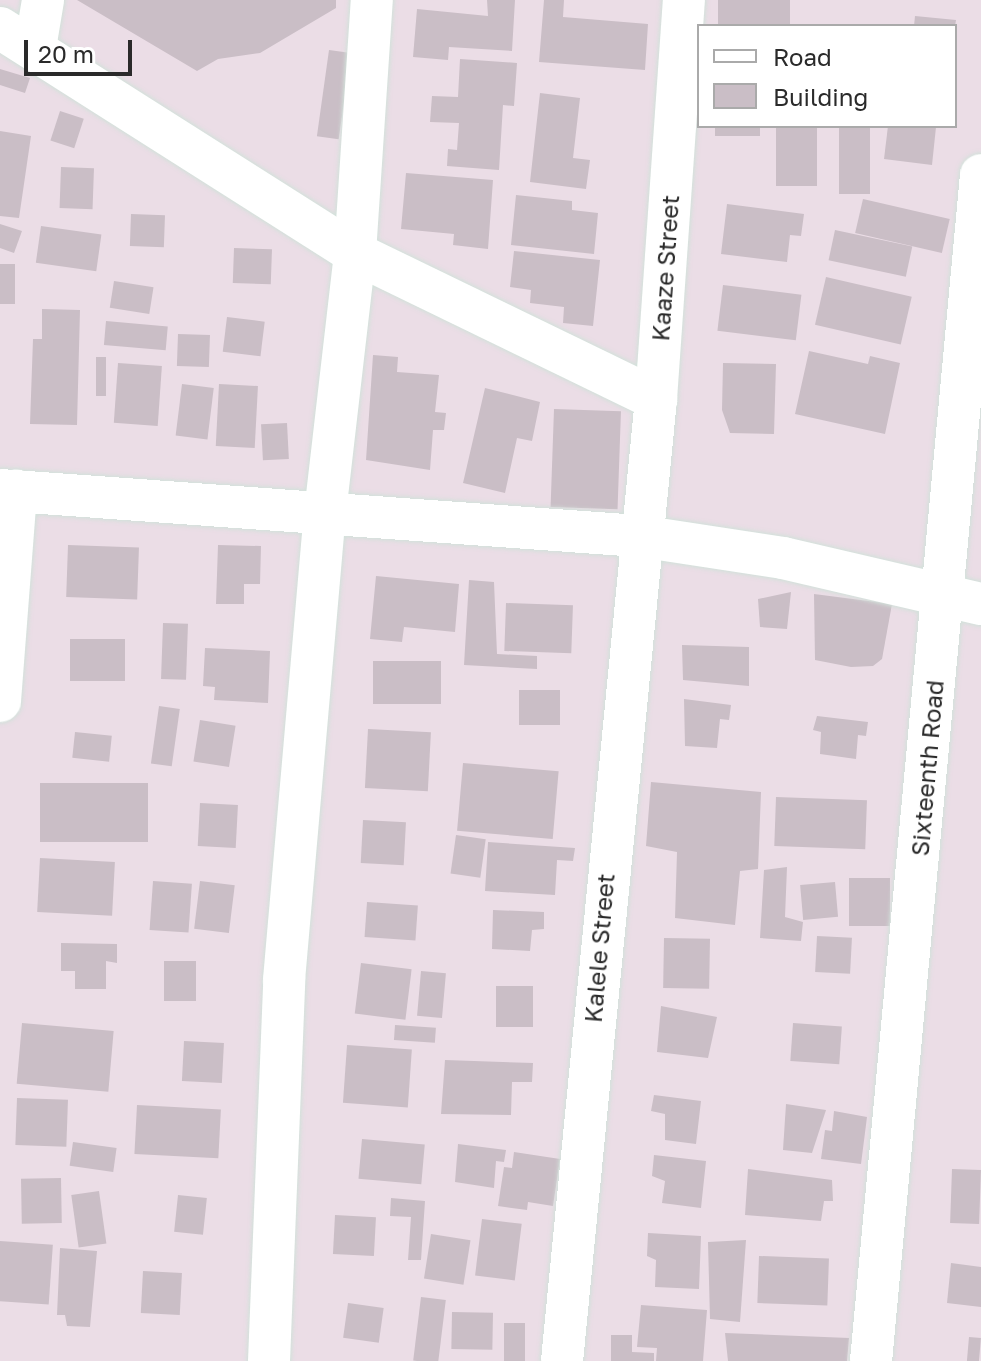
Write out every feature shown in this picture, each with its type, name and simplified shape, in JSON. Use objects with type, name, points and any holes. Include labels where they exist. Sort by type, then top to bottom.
[{"type":"street","points":[[43,0],[17,38],[355,253],[656,399]]},
{"type":"street","points":[[269,1361],[284,980],[325,513],[355,253],[372,0]]},
{"type":"street","name":"Kaaze Street","points":[[639,536],[656,399],[684,0]]},
{"type":"street","name":"Sixteenth Road","points":[[871,1361],[962,598],[981,175]]},
{"type":"street","points":[[0,701],[8,491],[639,536],[783,558],[962,598]]},
{"type":"street","name":"Kalele Street","points":[[562,1361],[639,536]]},
{"type":"building","points":[[77,0],[336,0],[336,8],[260,53],[218,59],[197,71]]},
{"type":"building","points":[[487,0],[515,0],[512,51],[449,47],[448,60],[413,57],[417,9],[488,16]]},
{"type":"building","points":[[544,0],[564,0],[563,17],[648,24],[645,70],[539,62]]},
{"type":"building","points":[[718,0],[790,0],[790,24],[718,24]]},
{"type":"building","points":[[915,16],[956,20],[955,24],[914,24]]},
{"type":"building","points":[[329,50],[351,53],[339,139],[317,136]]},
{"type":"building","points":[[460,59],[517,63],[514,106],[503,105],[499,170],[447,166],[448,149],[457,150],[459,123],[430,122],[432,96],[458,97]]},
{"type":"building","points":[[0,69],[30,78],[25,93],[0,85]]},
{"type":"building","points":[[540,93],[580,98],[573,158],[590,160],[586,189],[530,182]]},
{"type":"building","points":[[60,111],[84,119],[74,148],[50,140]]},
{"type":"building","points":[[715,128],[760,128],[760,136],[715,136]]},
{"type":"building","points":[[776,128],[817,128],[817,186],[776,186]]},
{"type":"building","points":[[839,128],[870,128],[870,194],[839,194]]},
{"type":"building","points":[[888,128],[936,128],[932,165],[884,159]]},
{"type":"building","points":[[0,131],[31,136],[19,218],[0,216]]},
{"type":"building","points":[[61,167],[94,168],[93,209],[60,208]]},
{"type":"building","points":[[406,173],[493,180],[488,249],[453,245],[454,234],[401,229]]},
{"type":"building","points":[[516,195],[572,201],[572,210],[598,213],[594,254],[511,245]]},
{"type":"building","points":[[863,199],[950,219],[942,253],[855,233]]},
{"type":"building","points":[[727,204],[804,214],[801,236],[790,235],[787,262],[721,254]]},
{"type":"building","points":[[131,214],[165,215],[164,247],[130,246]]},
{"type":"building","points":[[0,224],[22,231],[14,253],[0,248]]},
{"type":"building","points":[[41,226],[101,234],[96,271],[36,263]]},
{"type":"building","points":[[835,230],[912,246],[906,277],[829,260]]},
{"type":"building","points":[[234,248],[272,249],[271,284],[233,283]]},
{"type":"building","points":[[514,251],[600,260],[593,326],[563,323],[564,307],[530,303],[531,290],[510,287]]},
{"type":"building","points":[[0,264],[15,264],[15,304],[0,304]]},
{"type":"building","points":[[826,277],[912,297],[901,345],[815,325]]},
{"type":"building","points":[[114,281],[154,287],[149,314],[110,308]]},
{"type":"building","points":[[723,285],[801,295],[796,340],[717,331]]},
{"type":"building","points":[[42,309],[80,310],[77,425],[30,424],[33,339],[42,339]]},
{"type":"building","points":[[227,317],[265,322],[260,356],[223,352]]},
{"type":"building","points":[[106,321],[168,326],[166,350],[104,345]]},
{"type":"building","points":[[178,334],[210,335],[209,367],[177,366]]},
{"type":"building","points":[[809,351],[868,364],[870,356],[900,363],[885,434],[795,414]]},
{"type":"building","points":[[373,355],[398,357],[397,372],[439,375],[435,412],[446,413],[444,430],[433,430],[430,470],[366,460]]},
{"type":"building","points":[[96,357],[106,357],[106,396],[96,396]]},
{"type":"building","points":[[118,363],[162,366],[158,426],[114,423]]},
{"type":"building","points":[[723,363],[776,364],[774,434],[730,433],[722,410]]},
{"type":"building","points":[[182,384],[214,388],[207,440],[176,436]]},
{"type":"building","points":[[219,384],[258,386],[255,448],[216,446]]},
{"type":"building","points":[[485,388],[540,402],[532,441],[517,438],[505,493],[463,483]]},
{"type":"building","points":[[554,409],[621,411],[618,509],[551,507]]},
{"type":"building","points":[[287,423],[289,459],[263,460],[261,424]]},
{"type":"building","points":[[68,545],[139,547],[137,599],[66,597]]},
{"type":"building","points":[[218,545],[261,546],[260,584],[244,584],[244,604],[216,604]]},
{"type":"building","points":[[376,576],[459,584],[455,632],[404,627],[402,642],[370,639]]},
{"type":"building","points":[[469,580],[494,582],[497,654],[537,656],[537,669],[464,665]]},
{"type":"building","points":[[791,592],[787,629],[760,627],[758,599]]},
{"type":"building","points":[[814,594],[892,604],[882,659],[873,666],[851,667],[815,660]]},
{"type":"building","points":[[506,603],[573,605],[571,653],[504,651]]},
{"type":"building","points":[[163,623],[188,624],[186,680],[161,679]]},
{"type":"building","points":[[70,639],[125,639],[125,681],[70,681]]},
{"type":"building","points":[[682,645],[749,647],[749,686],[683,680]]},
{"type":"building","points":[[205,648],[270,651],[268,703],[214,700],[215,687],[203,686]]},
{"type":"building","points":[[373,661],[441,661],[441,704],[373,704]]},
{"type":"building","points":[[519,690],[560,690],[560,725],[519,725]]},
{"type":"building","points":[[684,699],[731,705],[729,720],[720,719],[717,748],[685,746]]},
{"type":"building","points":[[159,706],[180,709],[172,766],[151,763]]},
{"type":"building","points":[[817,716],[868,722],[866,736],[858,735],[856,759],[820,754],[821,732],[813,730]]},
{"type":"building","points":[[200,720],[236,726],[229,767],[193,761]]},
{"type":"building","points":[[368,729],[431,732],[428,791],[365,788]]},
{"type":"building","points":[[75,732],[112,736],[109,762],[72,758]]},
{"type":"building","points":[[463,763],[559,771],[553,839],[457,831]]},
{"type":"building","points":[[651,782],[761,792],[758,869],[740,871],[735,925],[675,918],[677,852],[646,846]]},
{"type":"building","points":[[40,783],[148,783],[148,842],[40,842]]},
{"type":"building","points":[[776,797],[867,800],[865,849],[774,846]]},
{"type":"building","points":[[200,803],[238,805],[236,848],[198,846]]},
{"type":"building","points":[[363,820],[406,822],[404,865],[361,863]]},
{"type":"building","points":[[456,835],[486,839],[480,878],[451,874]]},
{"type":"building","points":[[488,842],[575,848],[573,861],[557,860],[555,895],[485,891]]},
{"type":"building","points":[[40,858],[115,862],[112,916],[37,912]]},
{"type":"building","points":[[787,867],[785,917],[803,922],[801,941],[760,938],[764,870]]},
{"type":"building","points":[[849,878],[890,878],[890,926],[849,926]]},
{"type":"building","points":[[153,881],[192,884],[188,933],[150,930]]},
{"type":"building","points":[[200,881],[235,885],[229,933],[194,929]]},
{"type":"building","points":[[835,882],[838,917],[803,920],[800,885]]},
{"type":"building","points":[[367,902],[418,906],[415,940],[365,937]]},
{"type":"building","points":[[493,910],[544,912],[544,929],[532,930],[530,951],[492,949]]},
{"type":"building","points":[[817,936],[852,938],[850,974],[815,972]]},
{"type":"building","points":[[664,938],[710,939],[709,989],[663,988]]},
{"type":"building","points":[[61,943],[117,944],[117,963],[106,961],[106,989],[75,989],[75,971],[61,971]]},
{"type":"building","points":[[164,961],[196,961],[196,1001],[164,1001]]},
{"type":"building","points":[[361,963],[412,969],[405,1020],[355,1014]]},
{"type":"building","points":[[421,971],[446,973],[442,1018],[417,1016]]},
{"type":"building","points":[[496,986],[533,986],[533,1027],[496,1027]]},
{"type":"building","points":[[661,1006],[717,1017],[708,1058],[657,1052]]},
{"type":"building","points":[[22,1023],[114,1031],[108,1092],[17,1084]]},
{"type":"building","points":[[793,1023],[842,1026],[839,1064],[790,1061]]},
{"type":"building","points":[[395,1025],[436,1028],[435,1043],[394,1040]]},
{"type":"building","points":[[184,1041],[224,1043],[222,1083],[182,1081]]},
{"type":"building","points":[[347,1045],[412,1050],[408,1107],[343,1103]]},
{"type":"building","points":[[445,1060],[533,1063],[532,1082],[512,1082],[511,1115],[441,1114]]},
{"type":"building","points":[[654,1095],[701,1101],[696,1144],[665,1140],[665,1114],[651,1111]]},
{"type":"building","points":[[17,1098],[68,1100],[66,1147],[15,1145]]},
{"type":"building","points":[[786,1104],[826,1110],[812,1153],[783,1150]]},
{"type":"building","points":[[137,1105],[221,1109],[218,1158],[134,1154]]},
{"type":"building","points":[[834,1111],[867,1117],[861,1164],[821,1159],[825,1130],[832,1131]]},
{"type":"building","points":[[362,1139],[425,1144],[421,1184],[359,1179]]},
{"type":"building","points":[[73,1142],[117,1148],[113,1172],[70,1166]]},
{"type":"building","points":[[458,1144],[506,1150],[504,1162],[496,1161],[494,1188],[455,1182]]},
{"type":"building","points":[[514,1152],[560,1159],[553,1206],[528,1202],[527,1210],[498,1206],[504,1167],[512,1168]]},
{"type":"building","points":[[654,1155],[706,1161],[701,1208],[662,1203],[665,1181],[652,1176]]},
{"type":"building","points":[[748,1169],[832,1180],[833,1201],[824,1201],[821,1221],[745,1215]]},
{"type":"building","points":[[952,1169],[981,1170],[979,1224],[950,1223]]},
{"type":"building","points":[[61,1178],[62,1223],[22,1224],[21,1179]]},
{"type":"building","points":[[99,1191],[106,1243],[79,1247],[71,1195]]},
{"type":"building","points":[[178,1195],[207,1198],[203,1235],[174,1232]]},
{"type":"building","points":[[391,1198],[425,1201],[421,1260],[408,1260],[411,1217],[390,1216]]},
{"type":"building","points":[[335,1215],[376,1217],[374,1256],[333,1254]]},
{"type":"building","points":[[482,1219],[522,1224],[515,1280],[475,1276]]},
{"type":"building","points":[[648,1233],[701,1236],[699,1289],[655,1287],[656,1260],[647,1256]]},
{"type":"building","points":[[431,1234],[471,1240],[463,1285],[424,1278]]},
{"type":"building","points":[[746,1240],[740,1322],[710,1319],[708,1242]]},
{"type":"building","points":[[0,1241],[53,1245],[49,1305],[0,1301]]},
{"type":"building","points":[[60,1248],[97,1251],[90,1327],[67,1326],[65,1315],[57,1315]]},
{"type":"building","points":[[759,1256],[829,1258],[827,1305],[757,1303]]},
{"type":"building","points":[[951,1263],[981,1267],[981,1307],[947,1303]]},
{"type":"building","points":[[143,1271],[182,1273],[180,1315],[141,1313]]},
{"type":"building","points":[[421,1297],[446,1300],[438,1361],[413,1361]]},
{"type":"building","points":[[348,1303],[384,1308],[379,1343],[343,1338]]},
{"type":"building","points":[[641,1305],[707,1310],[703,1361],[656,1361],[657,1348],[637,1347]]},
{"type":"building","points":[[452,1312],[493,1313],[492,1350],[451,1349]]},
{"type":"building","points":[[504,1323],[525,1323],[525,1361],[504,1361]]},
{"type":"building","points":[[725,1333],[849,1338],[847,1361],[728,1361]]},
{"type":"building","points":[[611,1335],[632,1335],[632,1352],[654,1353],[654,1361],[611,1361]]},
{"type":"building","points":[[969,1337],[981,1338],[979,1361],[967,1361]]}]
